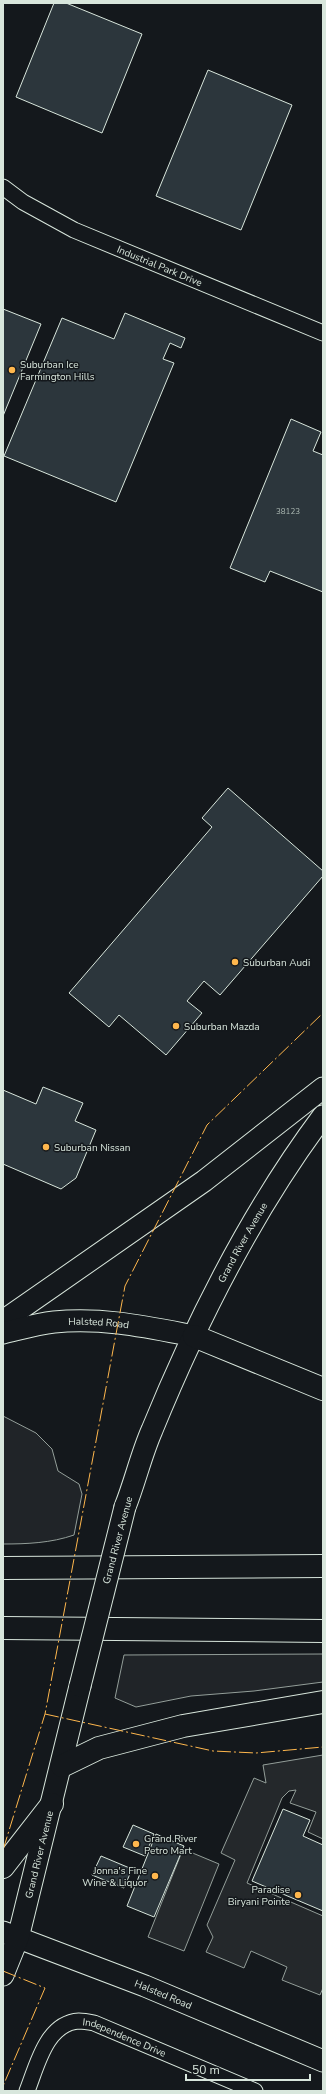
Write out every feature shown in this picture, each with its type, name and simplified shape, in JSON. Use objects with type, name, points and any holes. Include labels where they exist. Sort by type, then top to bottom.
[{"type":"highway","points":[[194,1336],[323,1389]]},
{"type":"highway","points":[[3,1568],[323,1566]]},
{"type":"highway","points":[[3,1628],[32,1627],[323,1631]]},
{"type":"highway","points":[[3,1631],[32,1627]]},
{"type":"highway","points":[[62,1766],[99,1748],[183,1726],[323,1702]]},
{"type":"highway","points":[[3,1867],[52,1804]]},
{"type":"main road","points":[[3,1322],[204,1181],[323,1088]]},
{"type":"main road","name":"Grand River Avenue","points":[[3,1975],[11,1935],[52,1804],[62,1766],[80,1686],[125,1507],[151,1430],[194,1336],[251,1224],[297,1151],[323,1116]]},
{"type":"main road","name":"Halsted Road","points":[[3,1333],[53,1322],[100,1320],[141,1325],[194,1336]]},
{"type":"main road","name":"Halsted Road","points":[[11,1935],[145,1986],[323,2061]]},
{"type":"street","name":"Industrial Park Drive","points":[[3,187],[23,202],[74,230],[323,333]]},
{"type":"street","name":"Independence Drive","points":[[27,2091],[52,2034],[63,2026],[78,2021],[94,2022],[255,2091]]},
{"type":"shaded area","points":[[3,1416],[36,1433],[52,1449],[58,1471],[79,1484],[82,1494],[74,1535],[57,1540],[21,1544],[3,1544]]},
{"type":"shaded area","points":[[323,1654],[323,1682],[254,1691],[191,1696],[136,1707],[115,1698],[124,1655]]},
{"type":"shaded area","points":[[323,1755],[323,1839],[308,1832],[316,1812],[290,1803],[296,1790],[289,1791],[282,1798],[247,1883],[323,1916],[323,1988],[320,1995],[282,1980],[287,1967],[251,1951],[244,1968],[206,1952],[213,1937],[207,1925],[235,1860],[221,1853],[254,1778],[266,1783],[263,1765]]},
{"type":"shaded area","points":[[183,1849],[219,1864],[184,1951],[148,1937]]},
{"type":"building","points":[[54,3],[66,3],[142,34],[102,133],[16,97]]},
{"type":"building","points":[[208,70],[292,105],[241,230],[156,196]]},
{"type":"building","name":"Suburban Ice Farmington Hills","points":[[3,309],[41,324],[3,416]]},
{"type":"building","points":[[125,313],[185,338],[181,348],[170,343],[163,359],[174,363],[116,502],[4,456],[62,318],[114,339]]},
{"type":"building","points":[[291,419],[321,432],[313,451],[323,455],[323,592],[270,571],[265,582],[230,568]]},
{"type":"building","points":[[228,788],[323,871],[323,876],[220,995],[204,981],[187,1001],[202,1013],[166,1055],[119,1015],[109,1027],[69,993],[212,827],[202,818]]},
{"type":"building","name":"Suburban Nissan","points":[[43,1087],[83,1103],[75,1121],[96,1130],[76,1178],[61,1189],[3,1164],[3,1090],[36,1104]]},
{"type":"building","points":[[283,1809],[310,1820],[303,1836],[323,1845],[323,1911],[252,1881]]},
{"type":"building","points":[[133,1825],[154,1834],[145,1856],[123,1847]]},
{"type":"building","name":"Jonna's Fine Wine & Liquor","points":[[156,1834],[184,1846],[154,1917],[127,1906]]},
{"type":"building","points":[[101,1856],[132,1869],[124,1888],[92,1875]]},
{"type":"power","points":[[3,1850],[45,1714],[125,1286],[207,1125],[323,1013]]},
{"type":"power","points":[[45,1714],[213,1751],[256,1753],[323,1747]]},
{"type":"power","points":[[3,1971],[45,1988],[3,2086]]},
{"type":"place","name":"Suburban Ice Farmington Hills","points":[[12,370]]},
{"type":"place","name":"Suburban Audi","points":[[235,962]]},
{"type":"place","name":"Suburban Mazda","points":[[176,1026]]},
{"type":"place","name":"Suburban Nissan","points":[[46,1147]]},
{"type":"place","name":"Grand River Petro Mart","points":[[136,1844]]},
{"type":"place","name":"Jonna's Fine Wine & Liquor","points":[[155,1876]]},
{"type":"place","name":"Paradise Biryani Pointe","points":[[298,1895]]}]
